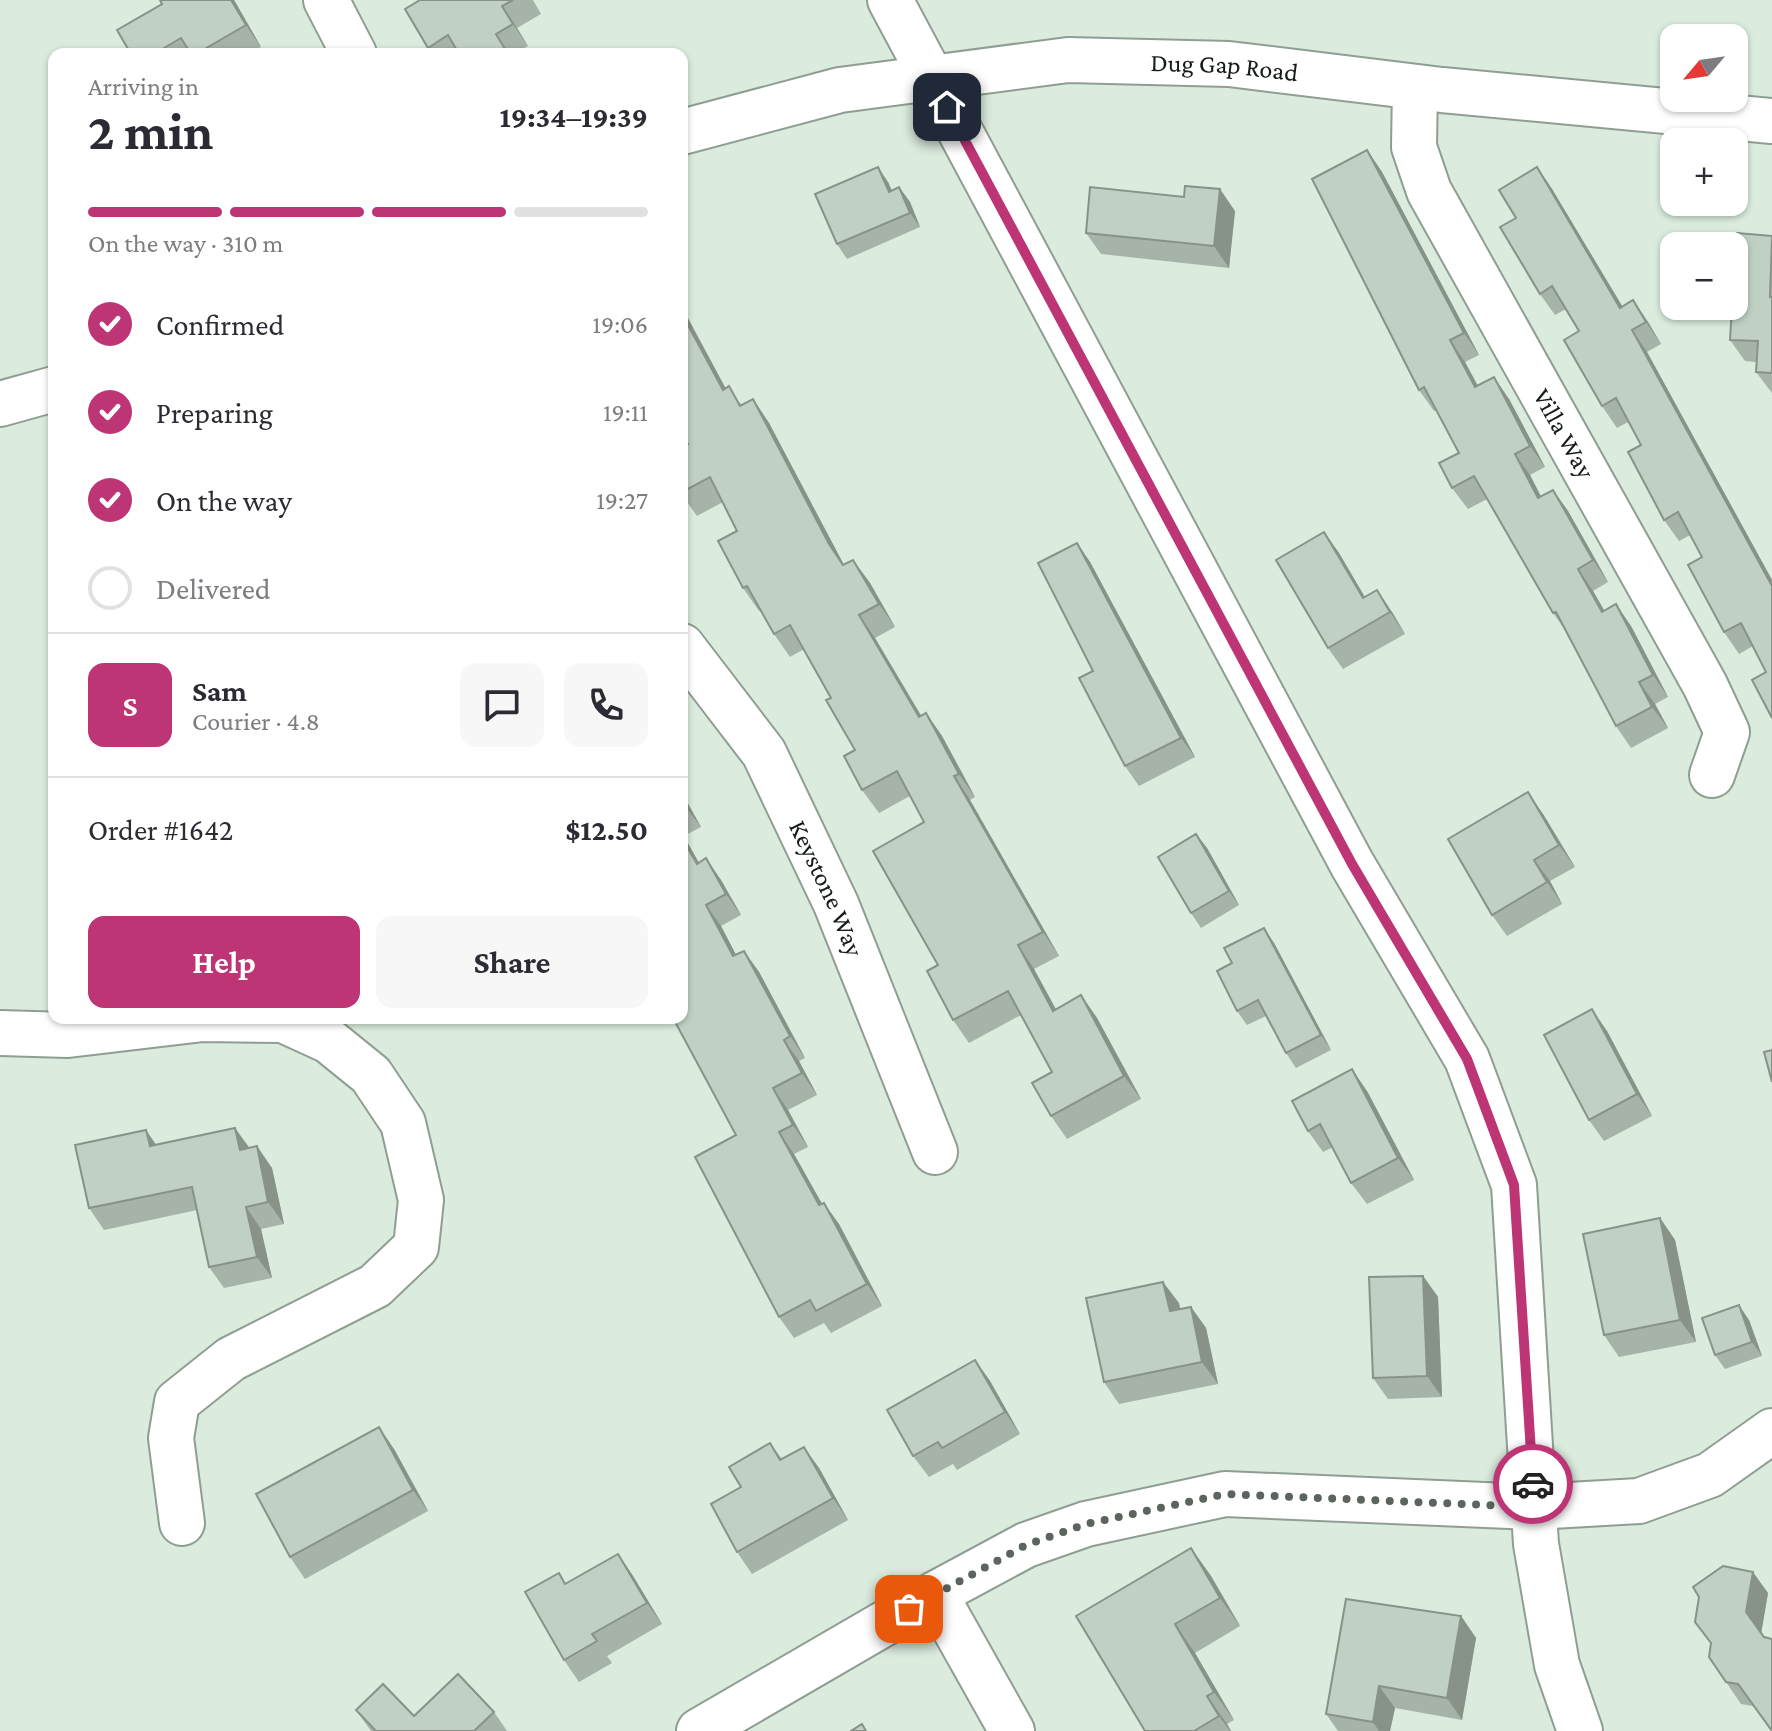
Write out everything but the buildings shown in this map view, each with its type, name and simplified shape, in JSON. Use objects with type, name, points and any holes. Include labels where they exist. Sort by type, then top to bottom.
[{"type":"street","points":[[326,0],[351,48]]},
{"type":"street","points":[[890,0],[1352,864],[1467,1059],[1514,1185],[1536,1544],[1557,1665],[1580,1731]]},
{"type":"street","name":"Dug Gap Road","points":[[688,130],[840,90],[933,81],[1068,60],[1229,64],[1415,87],[1772,121]]},
{"type":"street","name":"Villa Way","points":[[1415,87],[1414,147],[1429,191],[1697,671],[1727,732],[1712,775]]},
{"type":"street","points":[[0,404],[48,391]]},
{"type":"street","name":"Keystone Way","points":[[688,654],[764,753],[836,904],[935,1152]]},
{"type":"street","points":[[0,1033],[68,1035],[161,1024]]},
{"type":"street","points":[[182,1523],[171,1438],[177,1402],[231,1359],[375,1286],[416,1247],[421,1200],[403,1123],[371,1075],[329,1041],[292,1024]]},
{"type":"street","points":[[699,1731],[935,1594],[1026,1545],[1086,1524],[1225,1494],[1534,1507],[1639,1501],[1710,1475],[1772,1431]]},
{"type":"street","points":[[935,1594],[1012,1731]]},
{"type":"way so far","points":[[909,1609],[1026,1545],[1086,1524],[1165,1504],[1225,1494],[1534,1507],[1533,1484]]},
{"type":"route","points":[[947,107],[1352,864],[1467,1059],[1514,1185],[1533,1484]]}]
